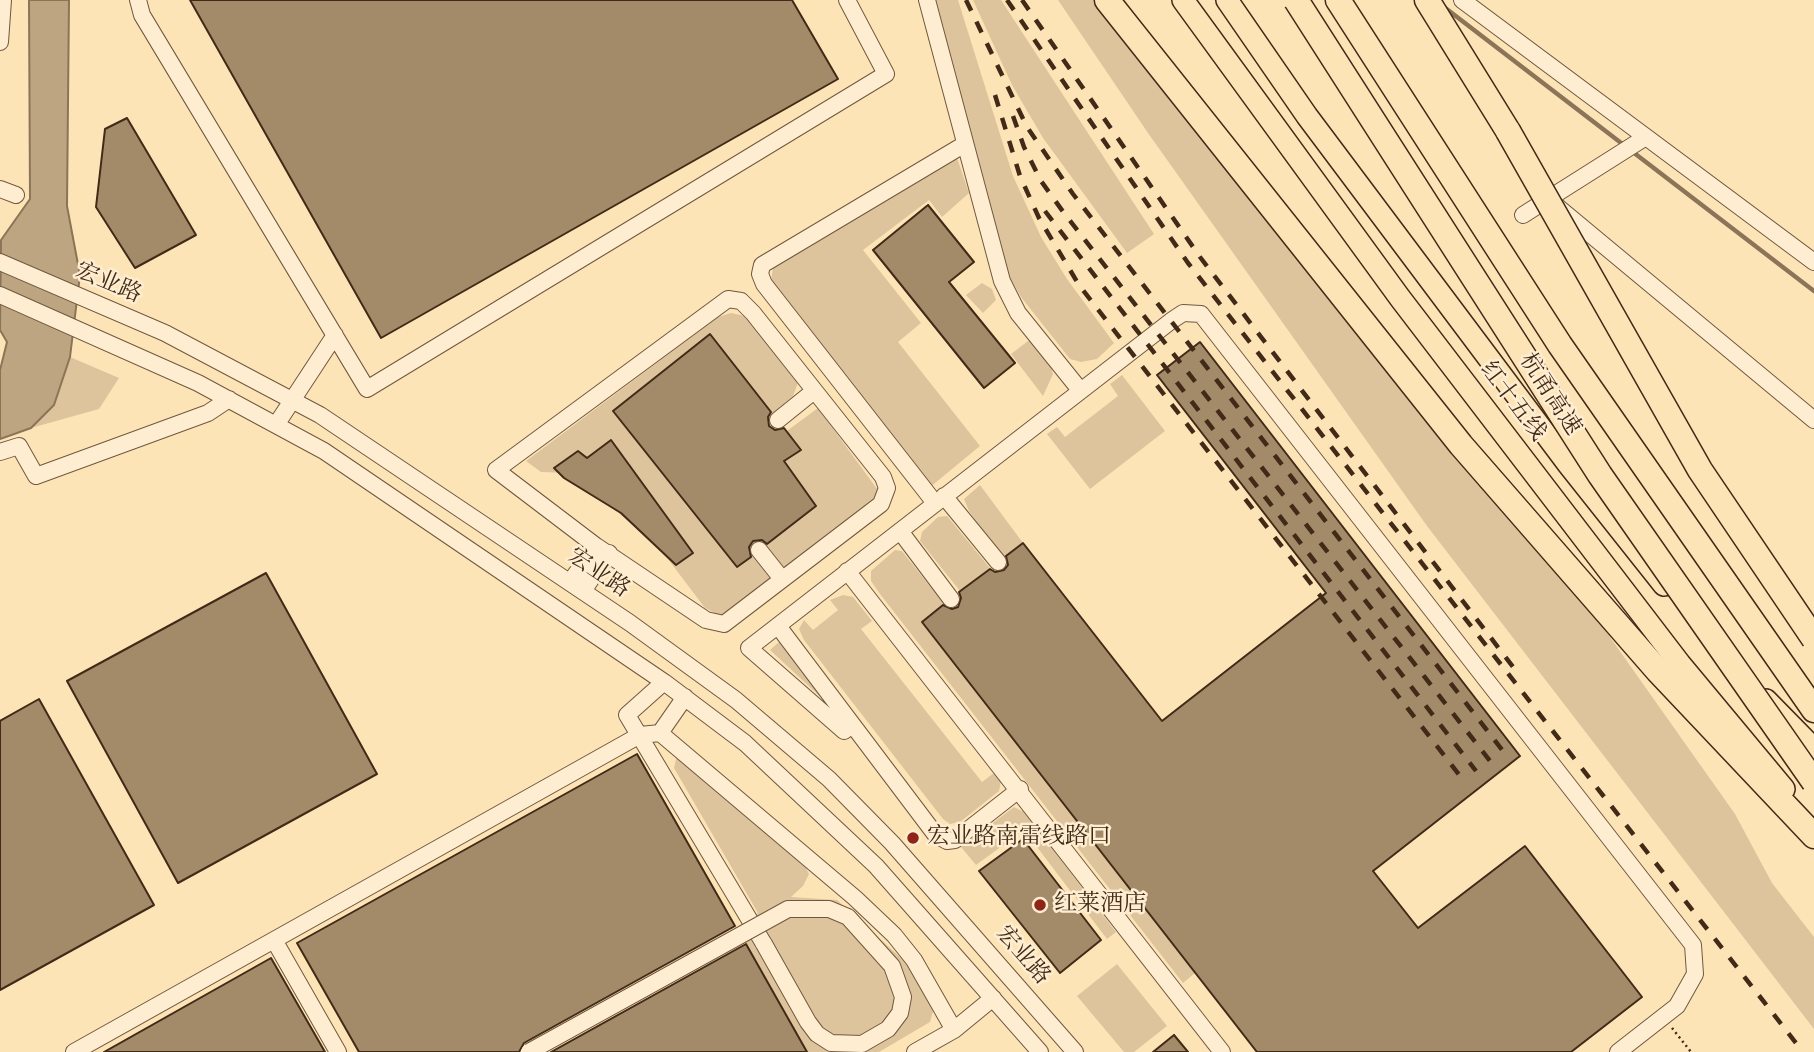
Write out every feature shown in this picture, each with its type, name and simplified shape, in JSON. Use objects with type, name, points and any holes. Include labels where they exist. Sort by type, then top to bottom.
[{"type":"highway","points":[[1107,0],[1461,445],[1658,671],[1814,836]]},
{"type":"highway","name":"杭甬高速","points":[[1296,0],[1593,463],[1814,782]]},
{"type":"highway","name":"杭甬高速","points":[[1338,0],[1560,345],[1814,710]]},
{"type":"highway","points":[[1427,0],[1508,131],[1700,470],[1814,639]]},
{"type":"main road","points":[[1171,0],[1233,73]]},
{"type":"main road","name":"红十五线","points":[[1183,0],[1233,73],[1400,298],[1671,653],[1814,825]]},
{"type":"main road","name":"红十五线","points":[[1227,0],[1307,116],[1585,485],[1706,638],[1814,749]]},
{"type":"street","points":[[0,43],[3,0]]},
{"type":"street","points":[[138,0],[142,15],[368,389],[886,74],[847,0]]},
{"type":"street","points":[[928,0],[1009,299],[1080,390]]},
{"type":"street","points":[[1462,0],[1642,139],[1814,262]]},
{"type":"street","points":[[1522,215],[1642,139]]},
{"type":"street","points":[[965,144],[762,265],[760,274],[764,284],[940,500],[998,562]]},
{"type":"street","points":[[0,189],[16,195]]},
{"type":"street","points":[[1548,199],[1814,420]]},
{"type":"street","name":"宏业路","points":[[0,262],[164,333],[320,415],[577,587],[736,700],[829,779],[892,843],[1075,1052]]},
{"type":"street","points":[[0,295],[229,399],[324,451],[664,682],[745,743],[876,866],[1040,1052]]},
{"type":"street","points":[[728,299],[741,301],[753,313],[883,477],[887,488],[881,504],[724,624],[706,620],[602,550],[496,470],[728,299]]},
{"type":"street","points":[[852,724],[844,731],[749,648],[1183,313],[1201,314],[1693,945],[1695,974],[1677,1006],[1618,1052]]},
{"type":"street","points":[[276,425],[335,335]]},
{"type":"street","points":[[778,420],[814,391]]},
{"type":"street","points":[[0,452],[19,446],[36,475],[208,413],[229,399]]},
{"type":"street","points":[[900,531],[951,599]]},
{"type":"street","points":[[577,587],[602,550]]},
{"type":"street","points":[[759,550],[782,579]]},
{"type":"street","points":[[847,571],[1020,789],[1222,1052]]},
{"type":"street","points":[[778,626],[935,834],[947,841],[964,834],[1020,789]]},
{"type":"street","points":[[529,1052],[788,909],[829,909],[848,917],[892,967],[903,997],[900,1013],[888,1029],[862,1044],[831,1043],[817,1034],[808,1022],[764,944],[640,735],[627,715],[664,682]]},
{"type":"street","points":[[660,733],[685,698]]},
{"type":"street","points":[[74,1052],[640,735],[660,733],[855,898],[894,935],[914,960],[954,1030]]},
{"type":"street","points":[[274,940],[338,1052]]},
{"type":"street","points":[[915,1052],[954,1030],[993,998]]},
{"type":"path","points":[[1664,1017],[1691,1052]]},
{"type":"shaded area","points":[[29,0],[69,0],[67,206],[80,275],[70,357],[54,405],[31,428],[0,439],[0,370],[7,342],[0,330],[1,240],[30,199]]},
{"type":"shaded area","points":[[934,0],[958,0],[1013,176],[1041,237],[1067,279],[1114,343],[1097,359],[1081,362],[1070,359],[1021,297],[1008,274]]},
{"type":"shaded area","points":[[973,0],[1001,0],[1154,234],[1127,253],[1043,138],[1012,85]]},
{"type":"shaded area","points":[[1058,0],[1125,0],[1166,60],[1554,558],[1735,814],[1772,883],[1814,937],[1814,1029],[1427,526],[1148,133]]},
{"type":"shaded area","points":[[957,158],[969,193],[942,217],[929,200],[863,250],[921,323],[898,342],[980,446],[929,488],[771,282],[773,268]]},
{"type":"shaded area","points":[[982,283],[992,289],[996,300],[983,313],[966,295]]},
{"type":"shaded area","points":[[731,313],[745,316],[799,380],[793,396],[765,420],[780,436],[818,408],[880,493],[721,616],[705,608],[658,546],[571,473],[541,472],[526,461],[718,317]]},
{"type":"shaded area","points":[[1032,338],[1050,362],[1053,374],[1043,396],[1011,354]]},
{"type":"shaded area","points":[[70,357],[119,378],[99,409],[31,428],[54,405]]},
{"type":"shaded area","points":[[1122,375],[1165,431],[1090,489],[1047,434],[1057,427],[1065,437],[1118,396],[1110,384]]},
{"type":"shaded area","points":[[980,485],[1023,543],[1003,559],[969,511],[964,499]]},
{"type":"shaded area","points":[[947,516],[990,568],[960,591],[920,541],[922,532],[938,517]]},
{"type":"shaded area","points":[[895,550],[902,551],[944,604],[922,622],[1195,973],[1183,983],[871,581],[871,571]]},
{"type":"shaded area","points":[[843,595],[853,597],[872,621],[861,629],[982,782],[994,773],[1001,781],[999,791],[960,822],[950,824],[943,819],[804,640],[799,629],[804,620],[813,630],[838,610],[830,600]]},
{"type":"shaded area","points":[[779,642],[827,703],[770,650]]},
{"type":"shaded area","points":[[686,758],[802,860],[809,874],[803,886],[791,897],[837,900],[911,967],[933,1011],[930,1022],[879,1052],[807,1052],[736,928],[758,913],[674,768],[676,759]]},
{"type":"shaded area","points":[[1014,807],[1024,812],[1116,932],[1107,939],[1024,830],[976,865],[961,847]]},
{"type":"shaded area","points":[[1117,964],[1167,1026],[1134,1052],[1124,1052],[1077,996]]},
{"type":"building","points":[[190,0],[792,0],[838,79],[381,338]]},
{"type":"building","points":[[127,118],[196,235],[135,268],[96,207],[105,129]]},
{"type":"building","points":[[928,205],[974,262],[949,282],[1015,363],[984,388],[873,250]]},
{"type":"building","points":[[710,334],[771,412],[768,417],[769,426],[775,430],[784,428],[801,450],[784,461],[816,506],[767,544],[762,540],[753,541],[749,547],[751,557],[737,567],[613,411]]},
{"type":"building","points":[[1200,342],[1520,756],[1373,871],[1418,928],[1525,846],[1642,997],[1571,1052],[1257,1052],[922,622],[943,605],[952,609],[958,607],[961,598],[959,592],[990,569],[995,572],[1004,570],[1008,565],[1006,556],[1023,543],[1162,721],[1326,593],[1157,375]]},
{"type":"building","points":[[611,440],[693,553],[676,565],[621,513],[564,478],[554,468],[578,451],[587,458]]},
{"type":"building","points":[[266,573],[377,774],[178,883],[67,681]]},
{"type":"building","points":[[39,699],[154,905],[0,990],[0,721]]},
{"type":"building","points":[[637,754],[735,926],[524,1043],[519,1052],[359,1052],[297,943]]},
{"type":"building","name":"红莱酒店","points":[[1023,839],[1101,940],[1060,973],[979,871]]},
{"type":"building","points":[[746,944],[807,1052],[551,1052]]},
{"type":"building","points":[[271,958],[325,1052],[104,1052]]},
{"type":"building","points":[[1174,1035],[1188,1052],[1153,1052]]},
{"type":"waterway","points":[[1444,7],[1814,291]]},
{"type":"railway","points":[[966,0],[1027,127],[1073,194],[1503,751]]},
{"type":"railway","points":[[1007,0],[1188,263],[1803,1052]]},
{"type":"railway","points":[[1022,0],[1200,257],[1520,676]]},
{"type":"railway","points":[[995,95],[1020,176],[1039,218],[1079,285],[1464,781]]},
{"type":"railway","points":[[1013,116],[1024,147],[1041,181],[1064,213],[1490,761]]},
{"type":"railway","points":[[1045,211],[1476,771]]},
{"type":"place","name":"宏业路南雷线路口","points":[[913,838]]},
{"type":"place","name":"红莱酒店","points":[[1040,905]]}]
